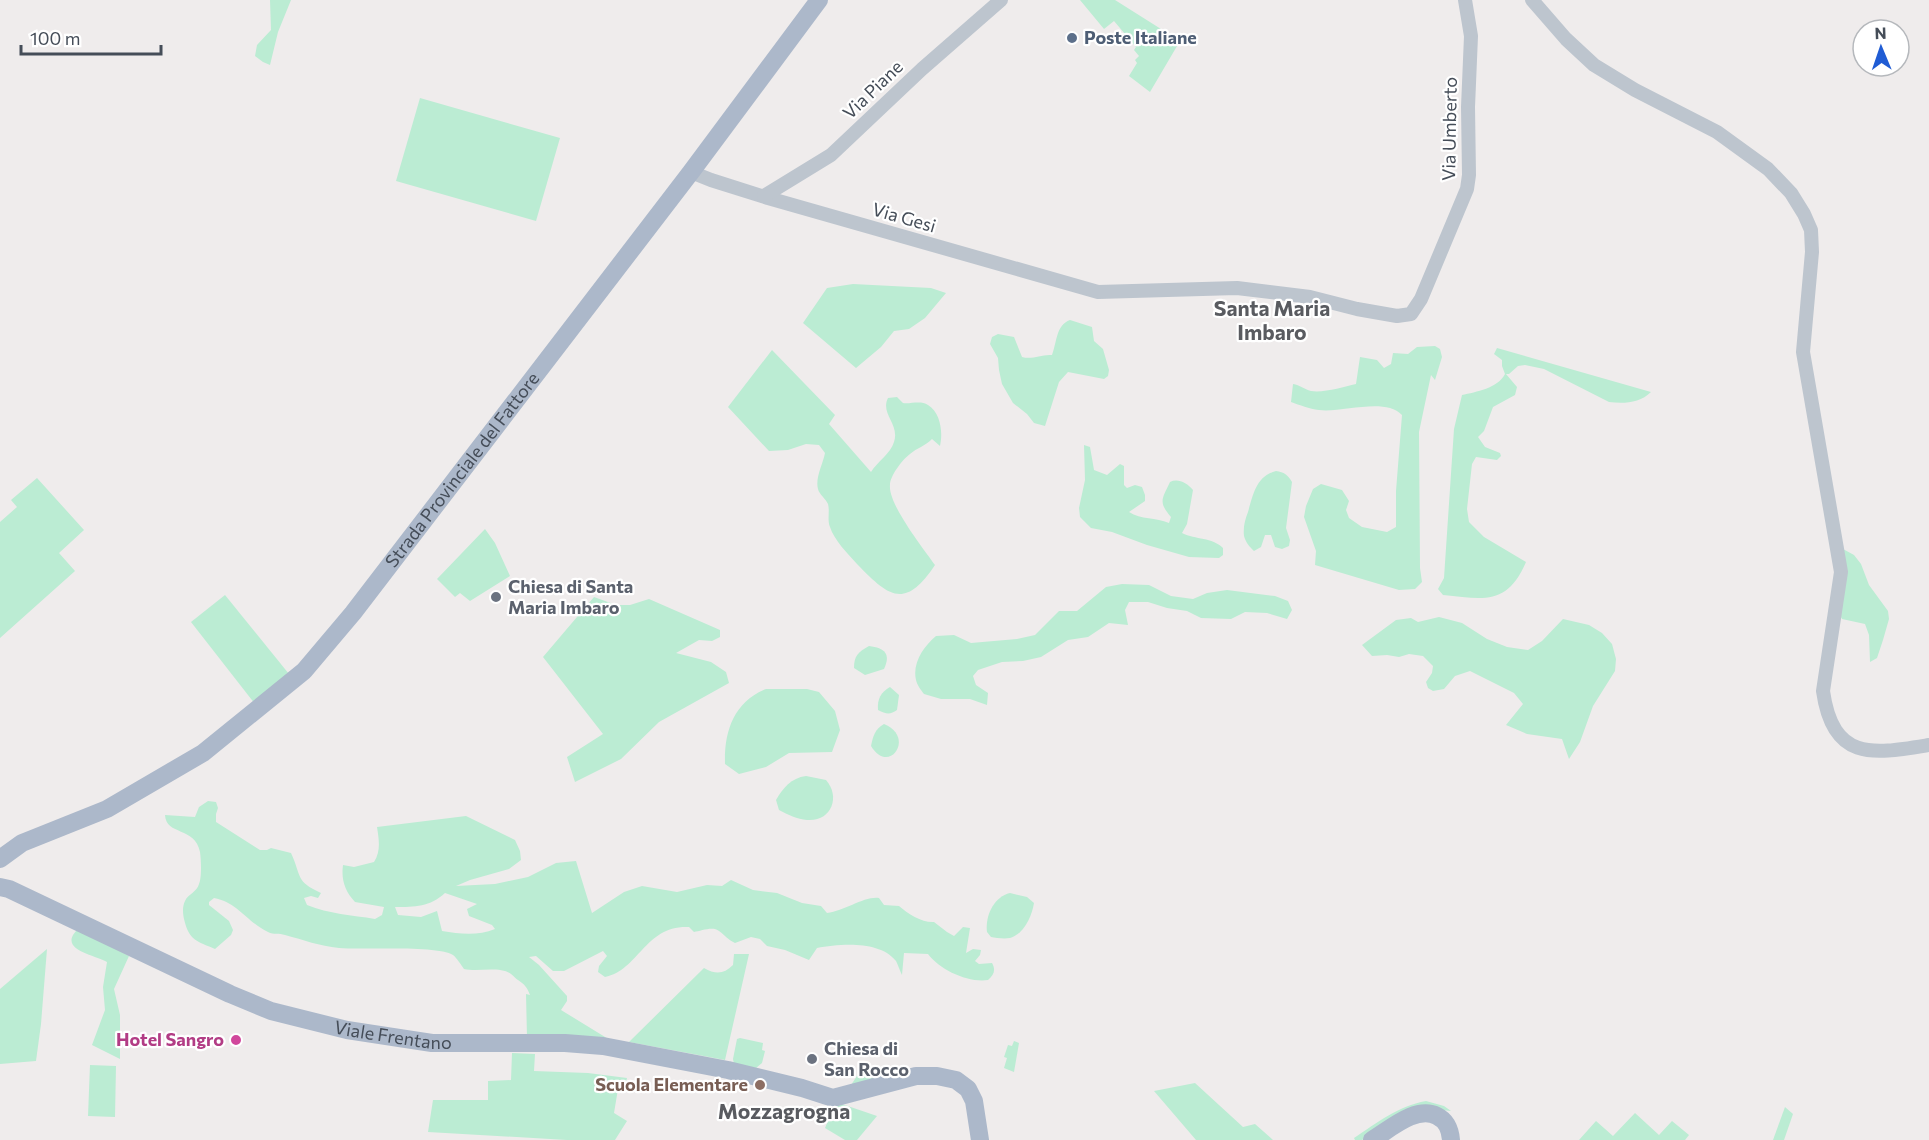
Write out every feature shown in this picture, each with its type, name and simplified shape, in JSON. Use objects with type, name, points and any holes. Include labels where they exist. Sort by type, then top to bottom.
[{"type":"main road","name":"Strada Provinciale del Fattore","points":[[0,859],[22,843],[107,809],[203,753],[304,671],[353,613],[691,172],[819,0]]},
{"type":"main road","name":"Strada Provinciale del Fattore","points":[[0,845],[12,842],[22,843]]},
{"type":"main road","name":"Viale Frentano","points":[[0,870],[5,888],[271,1011],[336,1028],[432,1043],[565,1043],[603,1046],[728,1070],[833,1098],[916,1076],[937,1076],[956,1080],[968,1089],[974,1101],[980,1140]]},
{"type":"main road","points":[[1372,1140],[1420,1113],[1433,1114],[1443,1120],[1450,1134]]},
{"type":"street","name":"Via Piane","points":[[764,196],[831,155],[922,69],[1001,0]]},
{"type":"street","name":"Via Umberto","points":[[1406,315],[1415,310],[1421,299],[1467,189],[1471,36],[1465,0]]},
{"type":"street","points":[[1532,0],[1566,39],[1594,65],[1635,90],[1717,132],[1768,169],[1791,193],[1804,214],[1811,231],[1812,252],[1803,352],[1841,572],[1823,692],[1826,710],[1839,734],[1850,744],[1861,749],[1888,752],[1929,745]]},
{"type":"street","name":"Via Gesi","points":[[691,172],[764,196],[1094,291],[1237,288],[1310,297],[1389,316],[1406,315]]},
{"type":"green space","points":[[270,0],[291,0],[278,32],[270,65],[255,56],[257,45],[271,30]]},
{"type":"green space","points":[[1080,0],[1115,0],[1180,41],[1150,92],[1129,76],[1139,56],[1134,50],[1136,47],[1114,21],[1104,29]]},
{"type":"green space","points":[[420,98],[560,138],[536,221],[396,181]]},
{"type":"green space","points":[[853,284],[931,288],[946,293],[925,318],[909,329],[894,331],[881,347],[856,368],[803,323],[827,288]]},
{"type":"green space","points":[[1070,320],[1092,327],[1094,341],[1103,349],[1109,370],[1108,376],[1104,379],[1068,372],[1059,382],[1045,426],[1034,423],[1013,403],[1002,384],[998,358],[990,344],[992,337],[998,334],[1014,337],[1022,357],[1052,355],[1059,330],[1065,322]]},
{"type":"green space","points":[[1435,346],[1440,349],[1442,357],[1435,380],[1431,375],[1419,432],[1422,582],[1415,589],[1399,590],[1315,565],[1316,551],[1304,517],[1313,489],[1321,484],[1342,490],[1349,501],[1346,510],[1349,518],[1362,527],[1387,532],[1396,527],[1396,491],[1402,415],[1385,407],[1374,406],[1328,410],[1308,408],[1291,402],[1293,384],[1316,391],[1356,384],[1360,357],[1377,360],[1384,368],[1391,364],[1393,353],[1408,354],[1417,347]]},
{"type":"green space","points":[[1497,348],[1651,392],[1632,402],[1609,402],[1544,369],[1525,365],[1518,366],[1506,374],[1517,387],[1515,395],[1493,407],[1484,431],[1478,437],[1485,447],[1500,453],[1501,456],[1497,460],[1476,457],[1472,464],[1467,509],[1469,522],[1484,537],[1526,562],[1519,576],[1502,593],[1482,598],[1443,595],[1438,589],[1444,578],[1454,429],[1462,395],[1492,386],[1505,374],[1502,360],[1494,354]]},
{"type":"green space","points":[[772,350],[835,415],[829,424],[871,472],[894,442],[894,430],[886,409],[888,398],[897,397],[903,403],[919,402],[936,413],[941,429],[940,446],[932,439],[910,454],[897,468],[890,485],[894,503],[900,514],[935,565],[915,588],[906,593],[897,594],[888,591],[857,564],[835,537],[829,524],[828,504],[817,485],[825,453],[819,445],[806,444],[788,450],[769,451],[728,407]]},
{"type":"green space","points":[[1084,445],[1090,447],[1094,470],[1107,475],[1120,464],[1124,466],[1124,485],[1127,488],[1135,485],[1142,487],[1145,501],[1129,512],[1134,515],[1169,523],[1171,517],[1164,508],[1163,500],[1170,482],[1179,481],[1188,485],[1193,490],[1187,524],[1182,533],[1219,544],[1223,548],[1223,555],[1219,558],[1189,557],[1112,532],[1091,528],[1080,517],[1079,508],[1085,480]]},
{"type":"green space","points":[[1276,471],[1285,474],[1292,482],[1286,528],[1290,540],[1289,546],[1282,549],[1275,547],[1271,535],[1265,535],[1261,547],[1254,551],[1244,536],[1245,521],[1260,482],[1264,477]]},
{"type":"green space","points":[[37,478],[84,530],[59,553],[75,571],[0,638],[0,522],[17,507],[11,500]]},
{"type":"green space","points":[[485,529],[495,543],[510,576],[470,601],[460,593],[455,597],[437,579]]},
{"type":"green space","points":[[1843,549],[1854,555],[1861,564],[1869,585],[1888,611],[1889,619],[1877,658],[1870,662],[1869,635],[1865,624],[1842,619],[1839,613]]},
{"type":"green space","points":[[1122,584],[1149,585],[1171,596],[1193,599],[1207,593],[1227,590],[1275,596],[1288,601],[1292,610],[1287,619],[1267,613],[1245,612],[1231,619],[1201,618],[1187,611],[1148,602],[1129,602],[1125,610],[1128,625],[1109,623],[1088,637],[1068,640],[1041,657],[1002,662],[978,670],[973,676],[976,685],[988,693],[987,705],[970,699],[941,699],[924,694],[917,684],[915,674],[917,661],[923,650],[936,636],[954,635],[971,643],[1035,635],[1059,611],[1077,611],[1106,587]]},
{"type":"green space","points":[[225,595],[289,674],[255,704],[191,622]]},
{"type":"green space","points":[[594,597],[616,605],[630,605],[649,599],[720,630],[720,637],[712,641],[699,640],[676,653],[711,662],[726,672],[729,683],[659,722],[621,759],[575,782],[567,757],[603,734],[543,657]]},
{"type":"green space","points":[[1439,617],[1462,623],[1487,639],[1507,647],[1528,650],[1542,641],[1563,619],[1589,625],[1602,633],[1612,644],[1616,659],[1615,671],[1593,706],[1580,742],[1569,759],[1562,739],[1527,734],[1506,725],[1523,704],[1514,693],[1470,671],[1455,676],[1444,689],[1433,691],[1428,688],[1426,682],[1432,673],[1433,666],[1423,656],[1409,654],[1399,657],[1372,656],[1362,645],[1396,620],[1411,618],[1418,622]]},
{"type":"green space","points":[[869,646],[883,650],[887,659],[884,669],[865,675],[854,668],[854,664],[857,655]]},
{"type":"green space","points":[[890,687],[899,695],[897,710],[888,713],[878,710],[878,702],[884,691]]},
{"type":"green space","points":[[766,689],[807,689],[819,692],[835,711],[840,730],[832,752],[789,753],[766,767],[739,774],[725,764],[726,740],[733,719],[746,702]]},
{"type":"green space","points":[[884,724],[898,737],[899,745],[891,756],[885,757],[878,754],[871,746],[875,733]]},
{"type":"green space","points":[[806,776],[826,780],[833,794],[828,813],[815,820],[796,818],[786,814],[779,810],[776,800],[788,784]]},
{"type":"green space","points":[[208,801],[216,802],[218,808],[216,822],[260,850],[271,848],[291,853],[303,881],[321,893],[318,898],[311,896],[304,898],[307,905],[332,912],[375,919],[382,915],[384,907],[355,902],[343,880],[343,865],[354,867],[374,862],[379,850],[377,827],[466,816],[515,840],[521,860],[509,869],[456,886],[495,884],[528,877],[556,863],[576,861],[592,913],[624,892],[642,886],[677,892],[707,885],[722,886],[731,880],[753,890],[777,893],[802,903],[821,906],[827,913],[867,899],[879,898],[884,905],[899,906],[916,917],[934,922],[954,936],[963,927],[970,928],[966,953],[973,949],[981,950],[975,961],[979,964],[992,963],[994,972],[988,980],[972,979],[947,970],[928,954],[904,953],[902,975],[896,961],[889,954],[870,947],[837,945],[817,948],[809,960],[785,950],[767,946],[760,939],[751,937],[735,943],[716,930],[694,932],[689,927],[674,928],[652,940],[617,973],[605,977],[598,972],[599,966],[607,956],[603,951],[564,971],[553,971],[536,956],[529,957],[567,996],[567,1001],[561,1010],[610,1040],[527,1037],[526,994],[530,995],[527,988],[506,972],[464,969],[453,955],[445,952],[416,949],[339,948],[318,944],[268,932],[236,908],[214,898],[209,905],[229,921],[233,930],[231,935],[215,949],[195,939],[188,932],[183,908],[186,899],[198,887],[200,881],[200,852],[193,838],[170,826],[165,815],[195,817],[199,807]],"holes":[[[445,893],[477,904],[467,909],[469,916],[492,925],[495,929],[476,934],[442,931],[437,911],[421,917],[398,915],[395,907],[428,904]]]},
{"type":"green space","points":[[1010,893],[1027,897],[1034,903],[1029,919],[1015,936],[991,937],[987,932],[987,920],[991,908],[1004,895]]},
{"type":"green space","points":[[78,929],[129,956],[114,989],[120,1015],[120,1059],[92,1045],[105,1010],[103,987],[107,962],[75,947],[72,936]]},
{"type":"green space","points":[[47,949],[36,1061],[0,1064],[0,989]]},
{"type":"green space","points":[[734,954],[749,954],[725,1060],[629,1042],[704,968],[712,972],[726,970],[733,965]]},
{"type":"green space","points":[[737,1039],[763,1043],[762,1050],[765,1051],[762,1063],[756,1068],[734,1064]]},
{"type":"green space","points":[[1014,1041],[1019,1043],[1014,1072],[1004,1068],[1007,1058],[1004,1057],[1008,1045],[1012,1046]]},
{"type":"green space","points":[[512,1053],[535,1054],[534,1071],[588,1073],[627,1078],[624,1091],[618,1089],[614,1113],[627,1121],[615,1140],[567,1140],[428,1132],[433,1100],[488,1100],[488,1081],[511,1080]]},
{"type":"green space","points":[[865,1064],[885,1075],[851,1085]]},
{"type":"green space","points":[[90,1065],[116,1066],[115,1117],[88,1116]]},
{"type":"green space","points":[[1195,1083],[1243,1127],[1255,1124],[1273,1140],[1196,1140],[1154,1091]]},
{"type":"green space","points":[[1426,1101],[1444,1106],[1451,1111],[1401,1115],[1362,1140],[1355,1140],[1354,1138],[1388,1116],[1416,1103]]},
{"type":"green space","points":[[836,1102],[877,1116],[857,1140],[845,1140],[825,1128]]},
{"type":"green space","points":[[1785,1107],[1793,1114],[1784,1140],[1773,1140]]},
{"type":"green space","points":[[1635,1113],[1659,1135],[1672,1121],[1689,1135],[1685,1140],[1579,1140],[1596,1121],[1613,1136]]},
{"type":"place","name":"Poste Italiane","points":[[1072,38]]},
{"type":"place","name":"Chiesa di Santa Maria Imbaro","points":[[496,597]]},
{"type":"place","name":"Hotel Sangro","points":[[236,1040]]},
{"type":"place","name":"Chiesa di San Rocco","points":[[812,1059]]},
{"type":"place","name":"Scuola Elementare","points":[[760,1085]]},
{"type":"district","name":"Santa Maria Imbaro","points":[[1272,321]]},
{"type":"district","name":"Mozzagrogna","points":[[784,1112]]}]
